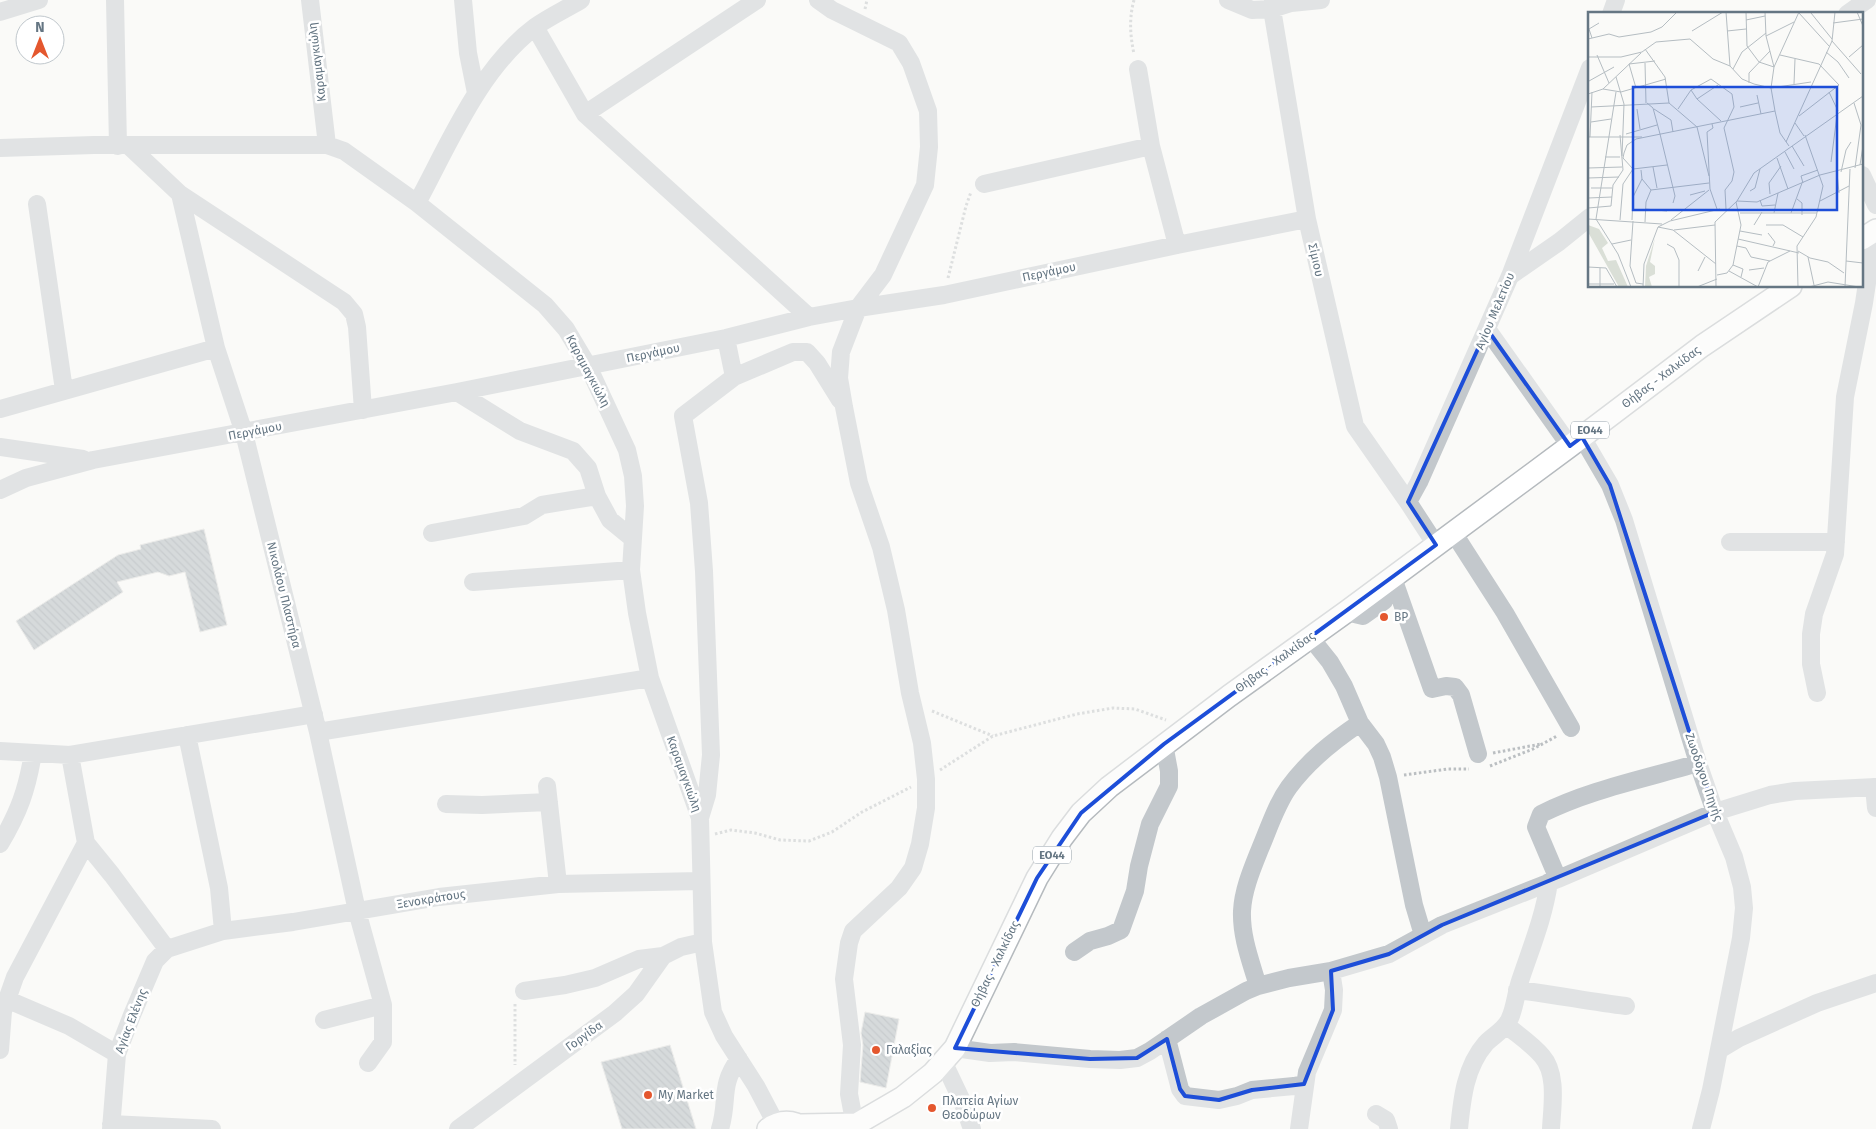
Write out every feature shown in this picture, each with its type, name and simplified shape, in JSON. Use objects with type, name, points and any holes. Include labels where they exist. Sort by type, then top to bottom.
[{"type":"main road","points":[[1864,238],[1876,230]]},
{"type":"main road","name":"Θήβας - Χαλκίδας","points":[[803,1127],[853,1126],[903,1097],[933,1073],[949,1055],[1037,878],[1062,838],[1081,813],[1109,787],[1164,744],[1576,442],[1702,346],[1788,288]]},
{"type":"main road","name":"ΕΟ44","points":[[772,1126],[792,1122],[803,1127]]},
{"type":"street","points":[[115,0],[123,146],[180,194],[344,302],[354,314],[357,327],[364,410]]},
{"type":"street","name":"Καραμαγκιώλη","points":[[310,0],[327,145],[344,151],[417,203],[545,305],[566,329],[588,366],[627,450],[633,476],[635,506],[631,570],[637,613],[650,678],[700,818]]},
{"type":"street","points":[[463,0],[468,53],[476,93]]},
{"type":"street","points":[[417,203],[476,93],[504,56],[535,27],[581,0]]},
{"type":"street","points":[[585,114],[757,0]]},
{"type":"street","points":[[818,0],[832,10],[898,43],[911,63],[928,111],[929,147],[925,185],[883,275],[858,308],[841,352],[840,378],[859,483],[881,546],[896,610],[912,700],[922,742],[926,779],[926,808],[920,844],[913,868],[899,888],[853,931],[849,943],[844,979],[852,1045],[850,1094],[853,1126]]},
{"type":"street","points":[[1228,0],[1252,10],[1273,5],[1321,0]]},
{"type":"street","points":[[1612,12],[1616,0]]},
{"type":"street","points":[[1850,12],[1867,0]]},
{"type":"street","points":[[0,12],[29,1]]},
{"type":"street","name":"Σίμιου","points":[[1273,5],[1307,219],[1355,426],[1408,502]]},
{"type":"street","points":[[535,27],[585,114],[809,317]]},
{"type":"street","points":[[1138,69],[1151,146],[1177,245]]},
{"type":"street","name":"Αγίου Μελετίου","points":[[1408,502],[1420,482],[1510,276],[1588,73]]},
{"type":"street","points":[[0,148],[327,145]]},
{"type":"street","points":[[984,184],[1151,146]]},
{"type":"street","points":[[1864,179],[1876,205]]},
{"type":"street","name":"Νικολάου Πλαστήρα","points":[[180,194],[216,348],[244,433],[314,714],[357,911],[383,1005],[382,1042],[368,1064]]},
{"type":"street","points":[[37,204],[64,390]]},
{"type":"street","name":"Περγάμου","points":[[0,490],[26,478],[93,460],[244,433],[588,366],[726,338],[809,317],[944,295],[1307,219]]},
{"type":"street","points":[[1510,276],[1559,242],[1588,219]]},
{"type":"street","points":[[1817,693],[1811,664],[1811,634],[1814,614],[1835,554],[1845,397],[1864,303],[1876,230]]},
{"type":"street","name":"Ζωοδόχου Πηγής","points":[[1487,329],[1610,485],[1624,520],[1714,812],[1734,857],[1742,886],[1744,908],[1741,938],[1701,1129]]},
{"type":"street","points":[[726,338],[734,377]]},
{"type":"street","points":[[0,409],[216,348]]},
{"type":"street","points":[[772,1126],[756,1086],[724,1036],[713,1012],[703,942],[700,881],[700,818],[707,795],[710,755],[704,571],[699,503],[683,416],[734,377],[793,352],[807,352],[817,364],[844,407]]},
{"type":"street","points":[[457,392],[520,431],[572,451],[588,468],[597,496],[610,520],[632,538]]},
{"type":"street","points":[[0,447],[93,460]]},
{"type":"street","points":[[432,533],[524,516],[542,505],[597,496]]},
{"type":"street","points":[[1408,502],[1436,545]]},
{"type":"street","points":[[1453,532],[1505,613],[1571,728]]},
{"type":"street","points":[[1730,542],[1836,542]]},
{"type":"street","points":[[473,582],[631,570]]},
{"type":"street","points":[[1390,580],[1432,690],[1446,686],[1455,687],[1461,695],[1478,754]]},
{"type":"street","points":[[1310,637],[1330,662],[1344,686],[1360,723],[1376,744],[1386,770],[1414,904],[1424,935]]},
{"type":"street","points":[[318,732],[650,678]]},
{"type":"street","points":[[0,751],[70,755],[314,714]]},
{"type":"street","points":[[1258,986],[1247,949],[1243,927],[1242,910],[1248,879],[1274,816],[1288,788],[1312,760],[1336,739],[1360,723]]},
{"type":"street","points":[[187,735],[219,888],[223,931]]},
{"type":"street","points":[[1074,952],[1090,941],[1121,930],[1136,891],[1139,866],[1150,824],[1169,786],[1169,771],[1164,744]]},
{"type":"street","points":[[0,844],[24,796],[33,753]]},
{"type":"street","points":[[70,755],[86,843],[167,949]]},
{"type":"street","points":[[1459,1129],[1463,1092],[1474,1061],[1486,1044],[1506,1025],[1510,1018],[1554,881],[1536,827],[1541,814],[1582,796],[1698,763]]},
{"type":"street","points":[[972,1129],[949,1055],[1014,1052],[1090,1059],[1120,1060],[1137,1058],[1229,1000],[1258,986],[1330,971],[1389,954],[1442,925],[1554,881],[1714,812],[1770,795],[1795,790],[1875,787],[1876,808]]},
{"type":"street","points":[[446,804],[482,805],[548,794],[558,884]]},
{"type":"street","points":[[0,1050],[3,1011],[15,977],[86,843]]},
{"type":"street","name":"Ξενοκράτους","points":[[167,949],[223,931],[293,922],[439,897],[558,884],[700,881]]},
{"type":"street","points":[[524,991],[595,978],[639,959],[662,956],[681,947],[703,942]]},
{"type":"street","name":"Αγίας Ελένης","points":[[111,1126],[117,1054],[155,961],[167,949]]},
{"type":"street","name":"Γοργίδα","points":[[458,1129],[614,1014],[636,994],[662,956]]},
{"type":"street","points":[[1299,1129],[1307,1072],[1332,1010],[1334,990],[1330,971]]},
{"type":"street","points":[[1719,1050],[1739,1038],[1817,1003],[1876,983]]},
{"type":"street","points":[[1518,990],[1564,996],[1585,1002],[1626,1006]]},
{"type":"street","points":[[6,999],[69,1026],[117,1054]]},
{"type":"street","points":[[324,1020],[383,1005]]},
{"type":"street","points":[[1506,1025],[1543,1057],[1550,1069],[1552,1086],[1551,1129]]},
{"type":"street","points":[[1167,1039],[1180,1089],[1186,1096],[1219,1100],[1252,1090],[1304,1084]]},
{"type":"street","points":[[720,1129],[724,1116],[726,1084],[731,1070],[739,1059]]},
{"type":"street","points":[[1376,1114],[1386,1120],[1389,1129]]},
{"type":"street","points":[[111,1126],[212,1129]]},
{"type":"path","points":[[1134,0],[1130,14],[1131,39],[1138,69]]},
{"type":"path","points":[[944,295],[970,193],[984,184]]},
{"type":"path","points":[[912,700],[934,712],[993,736]]},
{"type":"path","points":[[1478,754],[1544,743]]},
{"type":"path","points":[[514,1086],[514,1008],[517,995],[524,991]]},
{"type":"highlighted area","points":[[1487,329],[1570,446],[1582,437],[1610,485],[1715,812],[1442,925],[1389,954],[1331,971],[1333,1010],[1304,1084],[1252,1090],[1219,1100],[1197,1099],[1185,1096],[1180,1089],[1167,1039],[1137,1058],[1090,1059],[955,1048],[1037,878],[1081,813],[1164,744],[1436,545],[1408,502]]},
{"type":"building","points":[[204,529],[227,625],[200,632],[185,572],[169,576],[158,572],[117,582],[123,592],[34,650],[16,621],[118,555],[141,549],[140,545]]},
{"type":"building","name":"Γαλαξίας","points":[[865,1012],[899,1019],[886,1088],[860,1082],[863,1045],[861,1033]]},
{"type":"building","name":"My Market","points":[[670,1045],[696,1129],[622,1129],[601,1062]]},
{"type":"place","name":"BP","points":[[1384,617]]},
{"type":"place","name":"Γαλαξίας","points":[[876,1050]]},
{"type":"place","name":"My Market","points":[[648,1095]]},
{"type":"place","name":"Πλατεία Αγίων Θεοδώρων","points":[[932,1108]]}]
